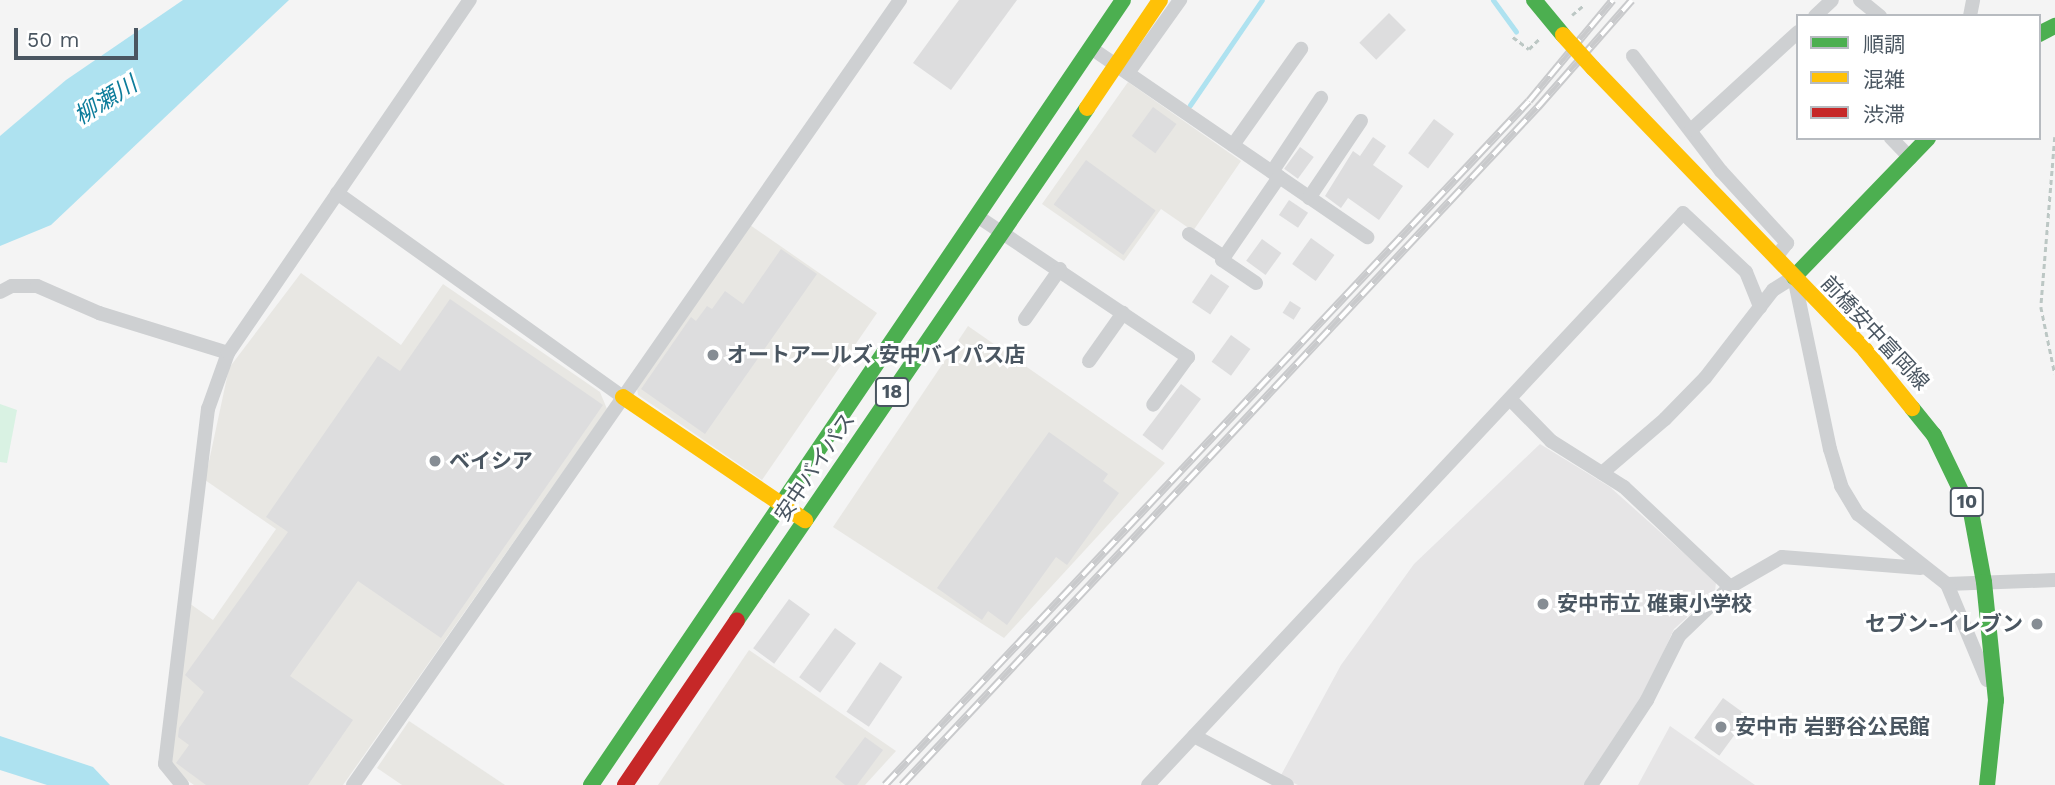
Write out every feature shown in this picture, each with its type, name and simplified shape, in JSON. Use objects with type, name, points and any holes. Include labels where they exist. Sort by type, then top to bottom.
[{"type":"main road","name":"安中バイパス","points":[[591,785],[1123,0]]},
{"type":"main road","name":"安中バイパス","points":[[625,785],[1001,232],[1122,69],[1160,0]]},
{"type":"main road","name":"前橋安中富岡線","points":[[1534,0],[1593,68],[1865,350],[1934,435],[1971,512],[1984,582],[1996,700],[1987,785]]},
{"type":"main road","points":[[1794,276],[1926,140]]},
{"type":"main road","points":[[623,397],[805,520]]},
{"type":"street","points":[[182,785],[165,764],[208,409],[228,353],[470,0]]},
{"type":"street","points":[[353,785],[900,0]]},
{"type":"street","points":[[1122,69],[1180,0]]},
{"type":"street","points":[[1817,14],[1832,0]]},
{"type":"street","points":[[1860,0],[1878,14]]},
{"type":"street","points":[[1691,130],[1796,38]]},
{"type":"street","points":[[1091,48],[1367,237]]},
{"type":"street","points":[[1233,145],[1301,49]]},
{"type":"street","points":[[1633,56],[1721,172],[1787,243],[1776,257]]},
{"type":"street","points":[[1224,257],[1321,98]]},
{"type":"street","points":[[1309,198],[1361,121]]},
{"type":"street","points":[[1893,140],[1910,158]]},
{"type":"street","points":[[337,192],[623,397]]},
{"type":"street","points":[[1148,785],[1683,213],[1746,272],[1760,307]]},
{"type":"street","points":[[977,216],[1188,357],[1153,405]]},
{"type":"street","points":[[1189,234],[1256,283]]},
{"type":"street","points":[[1025,319],[1059,269]]},
{"type":"street","points":[[1602,473],[1705,378],[1773,290],[1794,276],[1797,308],[1841,486],[1858,514],[1922,568],[1947,584],[1996,700]]},
{"type":"street","points":[[0,292],[12,286],[37,286],[99,313],[228,353]]},
{"type":"street","points":[[1089,361],[1122,313]]},
{"type":"street","points":[[1510,399],[1551,441],[1602,473],[1730,587]]},
{"type":"street","points":[[1591,785],[1647,701],[1679,636],[1730,587],[1782,557],[1922,568]]},
{"type":"street","points":[[1947,584],[2055,580]]},
{"type":"street","points":[[1194,736],[1287,785]]},
{"type":"path","points":[[1577,25],[1571,13],[1584,5]]},
{"type":"path","points":[[1513,37],[1529,49],[1543,35]]},
{"type":"path","points":[[2055,137],[2041,307],[2055,374]]},
{"type":"shaded area","points":[[1128,82],[1241,161],[1193,231],[1161,209],[1124,261],[1042,204]]},
{"type":"shaded area","points":[[750,225],[877,313],[762,480],[638,395],[637,389]]},
{"type":"shaded area","points":[[301,273],[401,345],[443,284],[600,392],[607,409],[343,785],[194,785],[171,769],[189,603],[213,620],[276,529],[205,480],[229,368]]},
{"type":"shaded area","points":[[968,326],[1165,463],[1004,638],[833,527]]},
{"type":"shaded area","name":"安中市立 碓東小学校","points":[[1540,444],[1610,487],[1716,582],[1715,592],[1674,629],[1645,693],[1585,785],[1298,785],[1280,777],[1341,665],[1414,564]]},
{"type":"shaded area","points":[[749,650],[896,751],[865,785],[658,785]]},
{"type":"shaded area","points":[[409,721],[505,785],[402,785],[377,768]]},
{"type":"shaded area","points":[[1670,726],[1755,785],[1638,785]]},
{"type":"green space","points":[[0,404],[17,410],[7,463],[0,462]]},
{"type":"water","name":"柳瀬川","points":[[183,0],[289,0],[51,225],[0,246],[0,136],[66,80]]},
{"type":"water","points":[[0,736],[93,767],[110,785],[47,785],[0,770]]},
{"type":"building","points":[[959,0],[1017,0],[951,90],[913,63]]},
{"type":"building","points":[[1389,13],[1406,30],[1376,60],[1359,43]]},
{"type":"building","points":[[1153,107],[1176,124],[1155,153],[1132,136]]},
{"type":"building","points":[[1434,119],[1454,134],[1428,168],[1408,153]]},
{"type":"building","points":[[1373,137],[1386,146],[1373,165],[1403,186],[1379,220],[1348,198],[1341,208],[1325,196],[1353,151],[1360,156]]},
{"type":"building","points":[[1300,147],[1314,157],[1298,179],[1284,169]]},
{"type":"building","points":[[1086,160],[1156,211],[1123,255],[1054,204]]},
{"type":"building","points":[[1289,200],[1308,213],[1298,228],[1279,215]]},
{"type":"building","points":[[1311,238],[1334,255],[1316,281],[1292,264]]},
{"type":"building","points":[[1262,239],[1281,253],[1266,275],[1246,261]]},
{"type":"building","name":"オートアールズ 安中バイパス店","points":[[781,249],[817,274],[705,434],[641,389],[691,317],[696,321],[707,306],[712,309],[725,291],[743,304]]},
{"type":"building","points":[[1211,274],[1229,286],[1210,314],[1192,302]]},
{"type":"building","name":"ベイシア","points":[[450,299],[603,405],[441,638],[358,581],[290,676],[353,720],[308,785],[206,785],[176,763],[189,745],[178,737],[179,728],[204,692],[185,675],[288,532],[266,517],[378,356],[400,371]]},
{"type":"building","points":[[1290,301],[1301,308],[1294,320],[1283,313]]},
{"type":"building","points":[[1231,335],[1250,349],[1231,376],[1212,362]]},
{"type":"building","points":[[1181,384],[1201,399],[1162,450],[1142,435]]},
{"type":"building","points":[[1049,432],[1108,474],[1103,481],[1119,493],[1067,565],[1056,557],[1007,625],[988,611],[982,620],[937,588]]},
{"type":"building","points":[[789,599],[810,614],[774,664],[753,648]]},
{"type":"building","points":[[835,628],[856,643],[820,693],[799,677]]},
{"type":"building","points":[[880,662],[902,677],[869,727],[846,712]]},
{"type":"building","name":"安中市 岩野谷公民館","points":[[1723,698],[1748,716],[1719,756],[1694,738]]},
{"type":"building","points":[[865,737],[883,750],[857,785],[845,785],[835,777]]},
{"type":"waterway","points":[[1190,105],[1262,0]]},
{"type":"waterway","points":[[1493,0],[1516,32]]},
{"type":"railway","points":[[885,785],[1529,101],[1613,0]]},
{"type":"railway","points":[[902,785],[1538,107],[1632,0]]},
{"type":"traffic: fast","points":[[591,785],[1123,0]]},
{"type":"traffic: fast","points":[[1534,0],[1563,35]]},
{"type":"traffic: fast","points":[[2041,33],[2055,26]]},
{"type":"traffic: fast","points":[[737,620],[1087,108]]},
{"type":"traffic: fast","points":[[1794,277],[1926,140]]},
{"type":"traffic: fast","points":[[1912,408],[1934,435],[1971,512],[1984,582],[1996,700],[1987,785]]},
{"type":"traffic: slow","points":[[1087,108],[1160,0]]},
{"type":"traffic: slow","points":[[1563,35],[1593,68]]},
{"type":"traffic: slow","points":[[1593,68],[1865,350],[1912,408]]},
{"type":"traffic: slow","points":[[623,397],[805,520]]},
{"type":"traffic: jam","points":[[625,785],[737,620]]},
{"type":"place","name":"オートアールズ 安中バイパス店","points":[[713,355]]},
{"type":"place","name":"ベイシア","points":[[435,461]]},
{"type":"place","name":"安中市立 碓東小学校","points":[[1543,604]]},
{"type":"place","name":"セブン-イレブン","points":[[2037,624]]},
{"type":"place","name":"安中市 岩野谷公民館","points":[[1721,727]]}]
